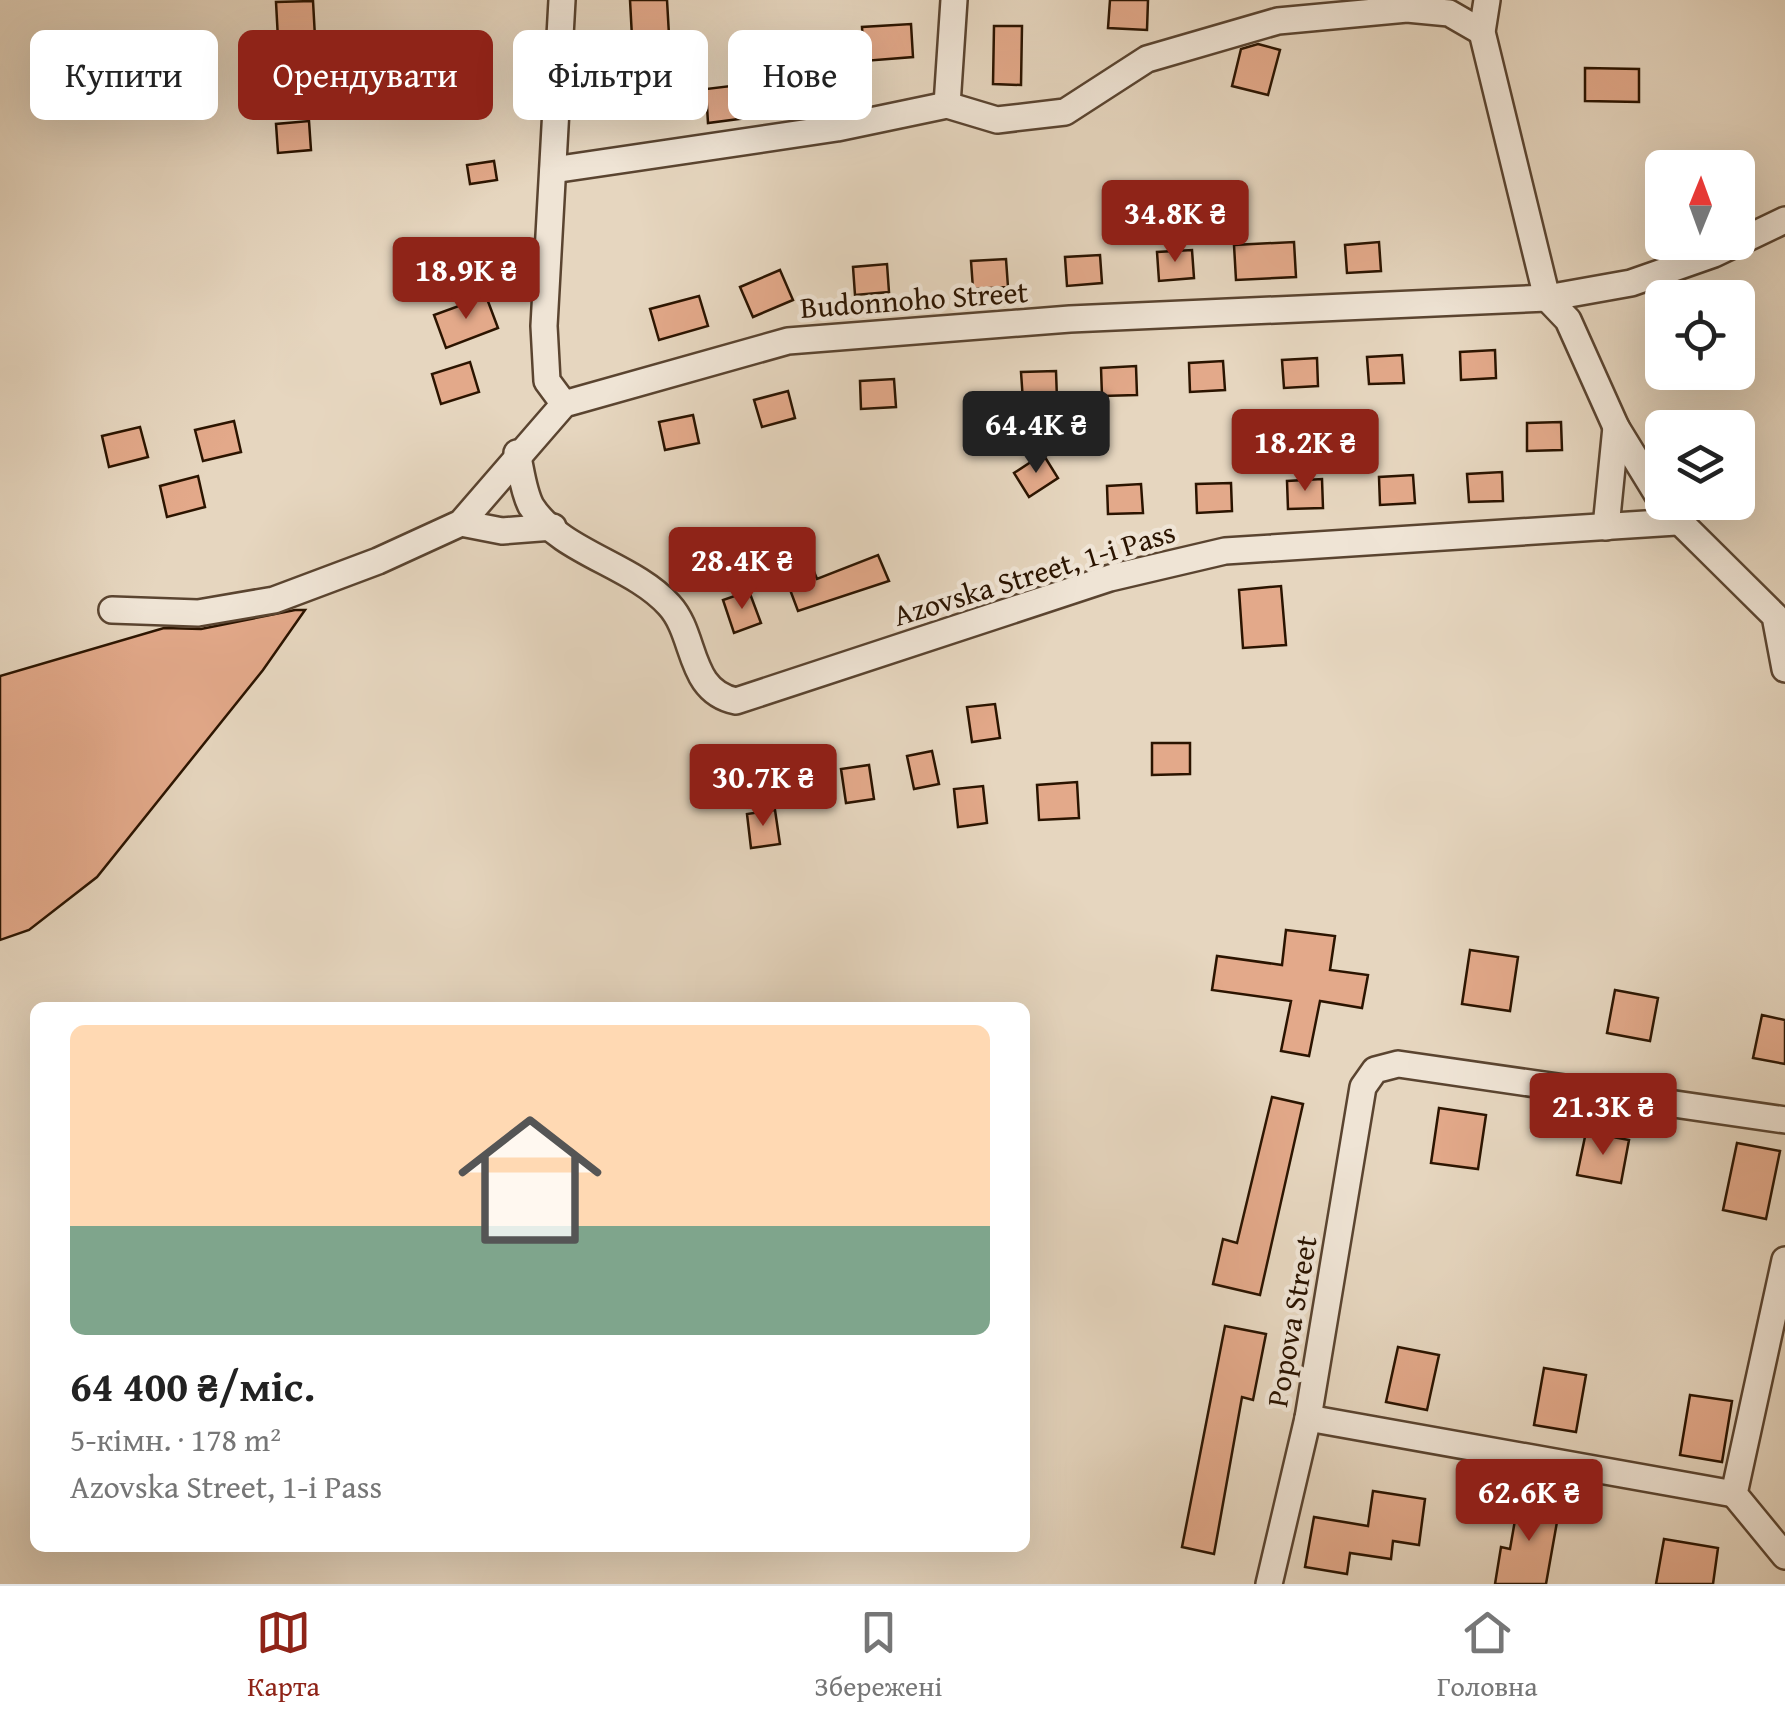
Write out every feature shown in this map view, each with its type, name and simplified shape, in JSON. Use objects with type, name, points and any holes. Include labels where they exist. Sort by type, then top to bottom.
[{"type":"street","points":[[112,610],[198,613],[274,600],[378,561],[461,522],[517,453],[564,404],[547,381],[544,326],[562,0]]},
{"type":"street","points":[[947,105],[954,0]]},
{"type":"street","points":[[1488,0],[1482,32],[1547,298],[1568,320],[1616,427],[1645,474]]},
{"type":"street","points":[[553,170],[838,128],[947,105],[997,120],[1065,112],[1147,58],[1278,10],[1407,9],[1450,13],[1482,32]]},
{"type":"street","name":"Budonnoho Street","points":[[564,404],[788,341],[1070,320],[1547,298],[1631,283],[1714,254],[1785,220]]},
{"type":"street","points":[[1606,527],[1616,427]]},
{"type":"street","points":[[517,453],[532,506],[553,527]]},
{"type":"street","name":"Azovska Street, 1-i Pass","points":[[553,527],[620,567],[671,606],[704,682],[717,697],[736,701],[1110,578],[1224,551],[1606,527],[1645,515]]},
{"type":"street","points":[[1678,520],[1775,616],[1785,669]]},
{"type":"street","points":[[461,522],[515,532],[553,527]]},
{"type":"street","name":"Popova Street","points":[[1269,1584],[1308,1418],[1363,1087],[1375,1070],[1398,1064],[1785,1120]]},
{"type":"street","points":[[1734,1494],[1785,1260]]},
{"type":"street","points":[[1308,1418],[1734,1494],[1785,1556]]},
{"type":"building","points":[[630,0],[667,0],[669,30],[632,30]]},
{"type":"building","points":[[1110,0],[1148,0],[1147,30],[1108,28]]},
{"type":"building","points":[[313,1],[315,30],[278,30],[276,2]]},
{"type":"building","points":[[911,24],[913,57],[872,60],[872,30],[862,27]]},
{"type":"building","points":[[994,26],[1022,26],[1021,85],[993,84]]},
{"type":"building","points":[[1258,44],[1280,50],[1268,95],[1232,86],[1241,49]]},
{"type":"building","points":[[1585,68],[1639,69],[1639,102],[1585,101]]},
{"type":"building","points":[[728,86],[728,120],[731,120],[708,123],[708,89]]},
{"type":"building","points":[[309,121],[311,150],[278,153],[276,124]]},
{"type":"building","points":[[494,161],[497,180],[470,184],[467,165]]},
{"type":"building","points":[[1294,242],[1296,277],[1236,280],[1234,245]]},
{"type":"building","points":[[1379,242],[1381,271],[1347,273],[1345,245]]},
{"type":"building","points":[[1192,250],[1194,278],[1159,281],[1157,252]]},
{"type":"building","points":[[1100,255],[1102,283],[1067,286],[1065,257]]},
{"type":"building","points":[[1006,259],[1008,287],[973,289],[971,261]]},
{"type":"building","points":[[887,264],[889,292],[855,295],[853,267]]},
{"type":"building","points":[[780,270],[793,300],[753,317],[740,287]]},
{"type":"building","points":[[486,296],[498,328],[446,348],[434,315]]},
{"type":"building","points":[[699,296],[708,326],[659,340],[650,309]]},
{"type":"building","points":[[1495,350],[1496,378],[1461,380],[1460,352]]},
{"type":"building","points":[[1402,355],[1404,383],[1369,384],[1367,357]]},
{"type":"building","points":[[1317,358],[1318,386],[1284,388],[1282,360]]},
{"type":"building","points":[[1223,361],[1225,390],[1190,392],[1189,363]]},
{"type":"building","points":[[470,362],[479,392],[441,404],[432,374]]},
{"type":"building","points":[[1136,366],[1137,395],[1102,396],[1101,368]]},
{"type":"building","points":[[1056,371],[1057,399],[1023,401],[1021,372]]},
{"type":"building","points":[[894,379],[896,407],[861,409],[860,381]]},
{"type":"building","points":[[788,391],[795,418],[762,427],[754,400]]},
{"type":"building","points":[[693,415],[699,443],[665,450],[659,422]]},
{"type":"building","points":[[234,421],[241,452],[203,461],[195,430]]},
{"type":"building","points":[[1561,422],[1562,450],[1527,451],[1527,423]]},
{"type":"building","points":[[140,427],[148,457],[109,467],[102,436]]},
{"type":"building","points":[[1043,454],[1058,478],[1029,497],[1014,473]]},
{"type":"building","points":[[1502,472],[1503,501],[1469,502],[1467,474]]},
{"type":"building","points":[[1413,475],[1415,503],[1380,505],[1379,477]]},
{"type":"building","points":[[198,476],[205,507],[167,517],[160,486]]},
{"type":"building","points":[[1322,479],[1323,508],[1288,509],[1287,481]]},
{"type":"building","points":[[1231,483],[1232,511],[1197,513],[1196,484]]},
{"type":"building","points":[[1141,484],[1143,513],[1108,514],[1107,486]]},
{"type":"building","points":[[878,555],[889,581],[798,611],[786,579],[813,569],[817,579]]},
{"type":"building","points":[[1281,586],[1286,645],[1243,648],[1239,590]]},
{"type":"building","points":[[749,591],[761,623],[734,633],[723,600]]},
{"type":"building","points":[[305,610],[263,670],[97,877],[29,930],[0,940],[0,676],[164,628],[201,629]]},
{"type":"building","points":[[995,704],[1000,738],[972,742],[967,707]]},
{"type":"building","points":[[1152,743],[1190,743],[1190,774],[1152,775]]},
{"type":"building","points":[[932,751],[939,784],[914,789],[907,756]]},
{"type":"building","points":[[869,765],[874,799],[846,803],[841,769]]},
{"type":"building","points":[[1077,782],[1079,818],[1039,820],[1037,785]]},
{"type":"building","points":[[983,786],[987,823],[958,827],[954,789]]},
{"type":"building","points":[[775,810],[780,844],[751,848],[747,814]]},
{"type":"building","points":[[1286,930],[1335,936],[1330,970],[1368,975],[1362,1008],[1320,1001],[1309,1056],[1281,1051],[1291,1001],[1212,990],[1217,956],[1282,965]]},
{"type":"building","points":[[1470,950],[1518,957],[1510,1011],[1462,1004]]},
{"type":"building","points":[[1615,990],[1658,998],[1650,1041],[1607,1033]]},
{"type":"building","points":[[1762,1015],[1785,1020],[1785,1064],[1753,1058]]},
{"type":"building","points":[[1272,1097],[1303,1104],[1260,1295],[1213,1284],[1223,1239],[1237,1243]]},
{"type":"building","points":[[1439,1108],[1486,1115],[1478,1169],[1431,1163]]},
{"type":"building","points":[[1586,1132],[1629,1140],[1621,1183],[1577,1175]]},
{"type":"building","points":[[1737,1143],[1780,1151],[1766,1219],[1723,1210]]},
{"type":"building","points":[[1225,1326],[1266,1334],[1253,1400],[1242,1397],[1214,1554],[1182,1547]]},
{"type":"building","points":[[1398,1347],[1439,1355],[1427,1410],[1386,1402]]},
{"type":"building","points":[[1544,1368],[1586,1375],[1576,1432],[1534,1425]]},
{"type":"building","points":[[1690,1395],[1732,1401],[1722,1462],[1680,1455]]},
{"type":"building","points":[[1373,1491],[1425,1499],[1419,1545],[1393,1541],[1391,1559],[1350,1553],[1347,1574],[1305,1567],[1314,1517],[1368,1526]]},
{"type":"building","points":[[1519,1497],[1560,1505],[1546,1584],[1495,1584],[1501,1547],[1510,1549]]},
{"type":"building","points":[[1664,1539],[1718,1548],[1713,1584],[1656,1584]]}]
